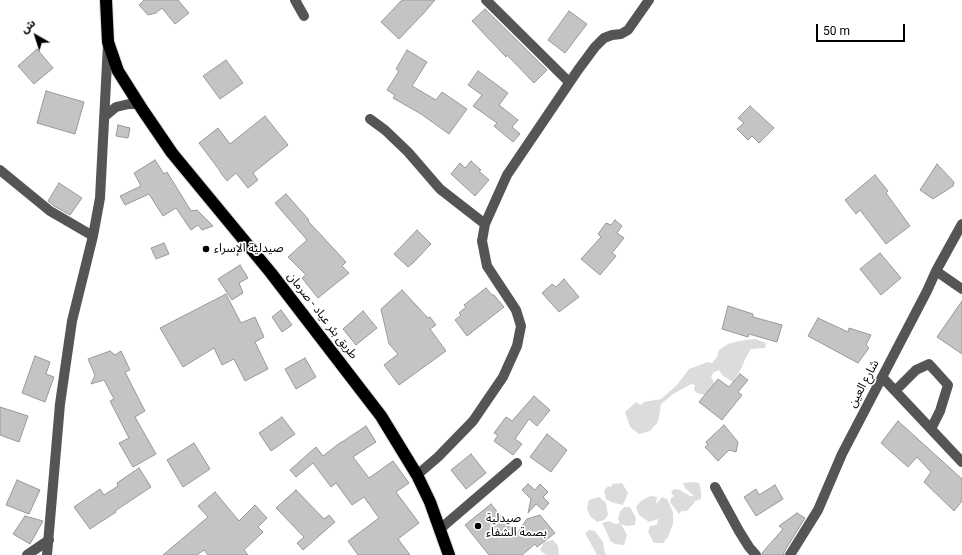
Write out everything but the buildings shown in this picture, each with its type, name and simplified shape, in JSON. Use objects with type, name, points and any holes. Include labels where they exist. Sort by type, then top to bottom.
[{"type":"highway","name":"طريق بئر عياد - صرمان","points":[[106,0],[108,42],[118,71],[172,153],[271,273],[381,416],[417,475],[430,502],[449,555]]},
{"type":"street","points":[[295,0],[304,16]]},
{"type":"street","points":[[486,0],[569,82]]},
{"type":"street","points":[[417,475],[438,457],[473,421],[503,377],[517,346],[521,326],[516,310],[487,266],[482,240],[485,224],[507,175],[569,82],[595,47],[604,38],[621,34],[628,30],[649,0]]},
{"type":"street","points":[[47,555],[60,404],[71,329],[93,236],[100,198],[108,42]]},
{"type":"street","points":[[104,117],[116,107],[129,104],[139,104]]},
{"type":"street","points":[[370,119],[385,130],[408,152],[440,190],[485,224]]},
{"type":"street","points":[[0,170],[50,211],[93,236]]},
{"type":"street","name":"شارع العين","points":[[790,555],[818,510],[842,454],[936,271],[962,224]]},
{"type":"street","points":[[936,271],[962,289]]},
{"type":"street","points":[[895,391],[916,370],[929,364],[948,385],[940,411],[931,429]]},
{"type":"street","points":[[882,377],[962,462]]},
{"type":"street","points":[[440,529],[518,463]]},
{"type":"street","points":[[715,487],[739,531],[756,555]]},
{"type":"street","points":[[27,555],[49,540]]},
{"type":"shaded area","points":[[755,339],[766,343],[765,348],[751,349],[733,382],[723,376],[719,370],[714,372],[711,376],[714,383],[705,395],[697,393],[694,390],[695,385],[691,384],[673,394],[661,404],[658,422],[650,431],[639,434],[630,427],[625,412],[636,402],[641,405],[644,402],[661,399],[677,385],[689,369],[708,362],[712,363],[717,357],[719,350],[728,344]]},
{"type":"shaded area","points":[[622,483],[628,493],[623,505],[606,499],[604,491],[608,486],[611,487],[612,484]]},
{"type":"shaded area","points":[[683,483],[699,483],[701,499],[695,501],[687,511],[682,511],[679,514],[670,502],[671,498],[674,496],[671,493],[674,489],[680,490],[690,496],[694,496],[685,488]]},
{"type":"shaded area","points":[[650,496],[657,497],[656,504],[662,497],[667,499],[673,512],[673,524],[668,537],[663,543],[654,543],[648,532],[650,526],[657,525],[658,519],[649,522],[639,515],[636,507],[641,501]]},
{"type":"shaded area","points":[[599,497],[606,503],[608,515],[604,520],[597,522],[590,516],[587,508],[589,500]]},
{"type":"shaded area","points":[[624,507],[630,507],[636,518],[635,525],[626,526],[621,524],[627,535],[624,545],[615,544],[610,541],[602,523],[609,521],[615,524],[620,523],[618,519],[620,512]]},
{"type":"shaded area","points":[[589,530],[595,531],[603,542],[605,553],[607,555],[597,555],[585,533]]},
{"type":"shaded area","points":[[553,540],[558,546],[559,555],[546,555],[540,550],[544,542]]},
{"type":"place","name":"صيدلية الإسراء","points":[[206,249]]},
{"type":"place","name":"صيدلية بصمة الشفاء","points":[[478,526]]}]
